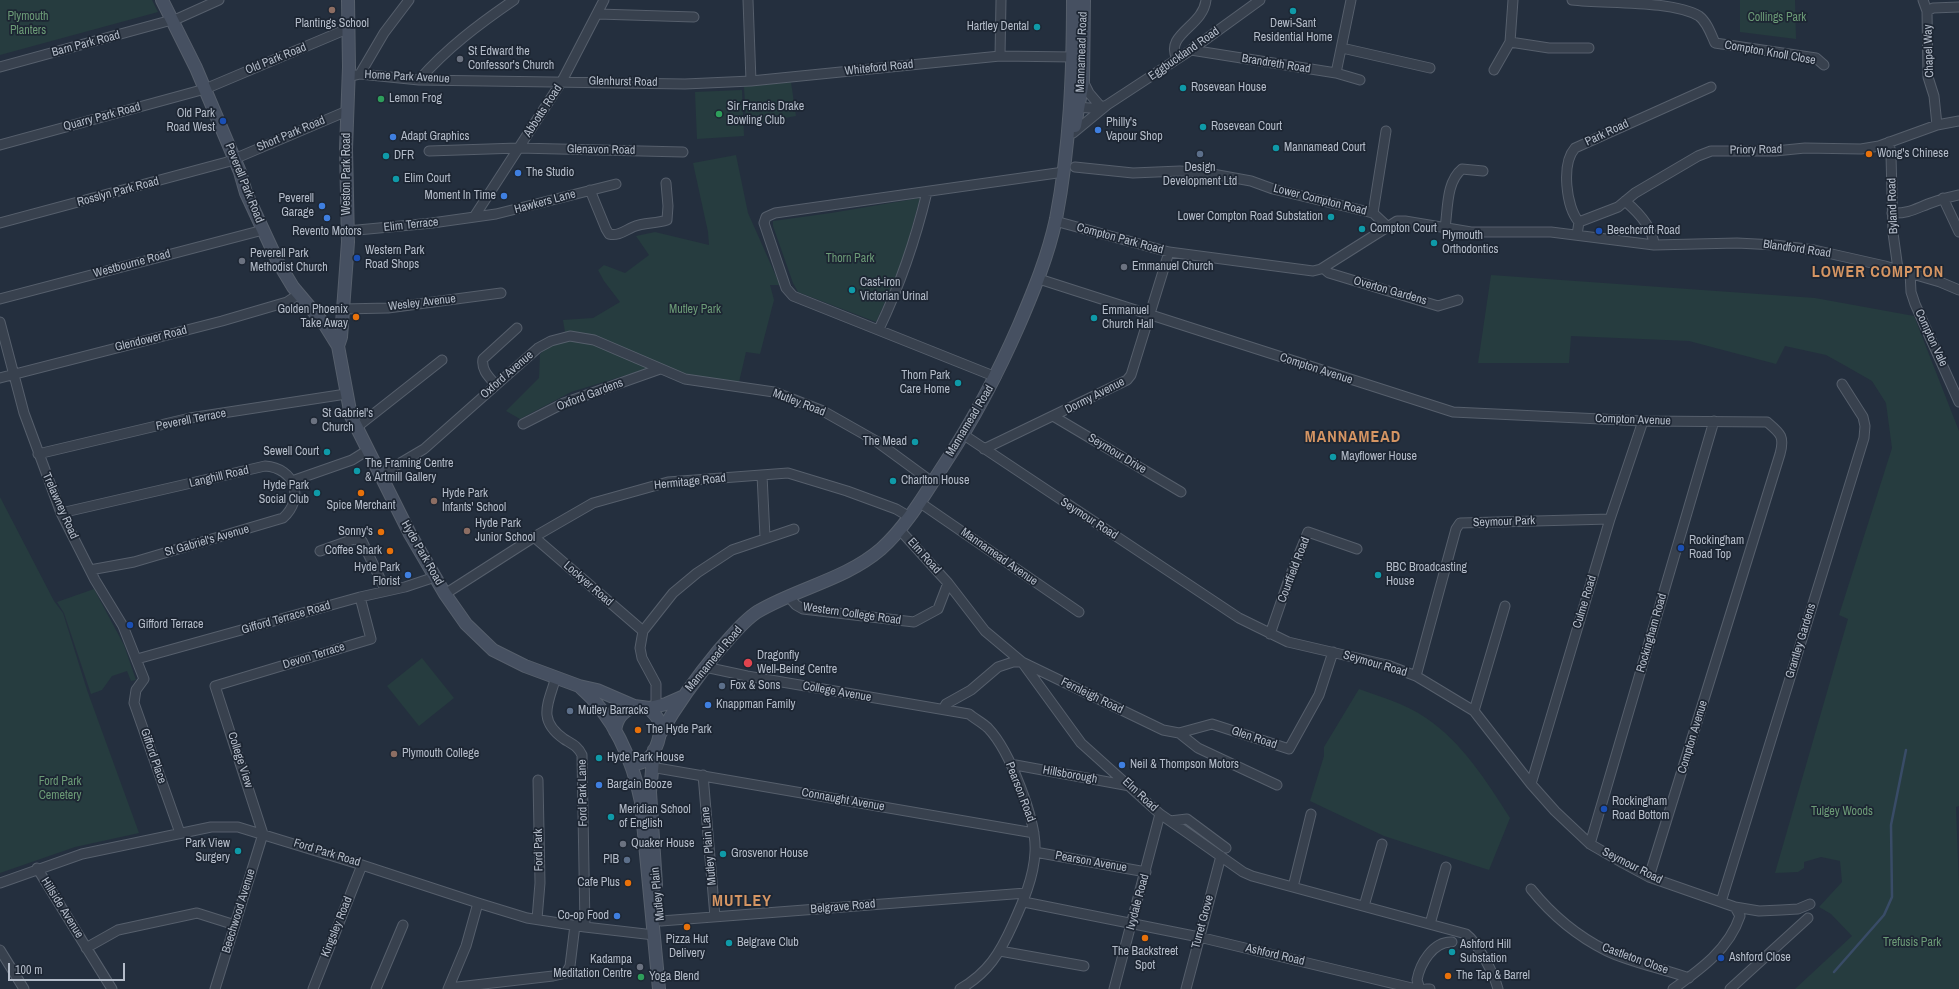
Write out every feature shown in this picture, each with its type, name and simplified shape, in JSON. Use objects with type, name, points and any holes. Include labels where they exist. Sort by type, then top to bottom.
[{"type":"main road","name":"Peverell Park Road","points":[[162,0],[179,31],[235,158],[246,193],[286,276],[325,325],[340,351]]},
{"type":"main road","name":"Weston Park Road","points":[[340,351],[347,274],[347,110],[354,76],[347,29],[348,0]]},
{"type":"main road","name":"Mannamead Road","points":[[1067,149],[1073,133],[1075,107],[1073,0]]},
{"type":"main road","name":"Mannamead Road","points":[[660,734],[682,697],[705,667],[742,625],[756,613],[788,596],[845,573],[881,549],[899,529],[964,435],[996,376],[1039,279],[1055,221],[1075,107],[1083,81],[1084,0]]},
{"type":"main road","name":"Hyde Park Road","points":[[340,351],[346,394],[351,416],[410,534],[445,594],[466,624],[493,650],[525,666],[579,686],[597,690],[634,706]]},
{"type":"main road","name":"Hyde Park Road","points":[[579,686],[604,710],[615,731]]},
{"type":"main road","name":"Mannamead Road","points":[[653,708],[682,697]]},
{"type":"main road","points":[[634,706],[653,708],[659,721],[660,734],[654,750],[648,760],[640,764],[631,763],[615,731],[616,720],[621,713],[634,706]]},
{"type":"main road","name":"Mutley Plain","points":[[654,750],[651,767],[651,807],[661,921],[658,934],[660,989]]},
{"type":"main road","name":"Mutley Plain","points":[[631,763],[641,801],[658,934],[668,989]]},
{"type":"street","name":"Barn Park Road","points":[[0,67],[179,18],[219,0]]},
{"type":"street","points":[[354,76],[409,0]]},
{"type":"street","points":[[419,80],[439,57],[476,26],[514,0]]},
{"type":"street","name":"Abbotts Road","points":[[474,217],[562,81],[604,0]]},
{"type":"street","points":[[748,0],[751,80]]},
{"type":"street","points":[[1000,0],[1000,56]]},
{"type":"street","points":[[1177,59],[1174,53],[1174,43],[1200,16],[1205,7],[1206,0]]},
{"type":"street","name":"Eggbuckland Road","points":[[1073,133],[1104,106],[1192,50],[1260,0]]},
{"type":"street","points":[[1336,73],[1351,0]]},
{"type":"street","points":[[1494,70],[1510,42],[1513,0]]},
{"type":"street","points":[[1572,0],[1646,1],[1680,4]]},
{"type":"street","name":"Chapel Way","points":[[1923,0],[1927,12],[1928,78],[1934,96],[1937,125]]},
{"type":"street","name":"Compton Knoll Close","points":[[1680,4],[1700,17],[1715,43],[1816,58],[1824,64]]},
{"type":"street","points":[[1927,12],[1933,8],[1959,7]]},
{"type":"street","points":[[598,14],[694,17]]},
{"type":"street","name":"Old Park Road","points":[[205,89],[347,29]]},
{"type":"street","points":[[1510,42],[1549,48],[1578,44],[1589,48]]},
{"type":"street","points":[[1342,48],[1430,68]]},
{"type":"street","name":"Brandreth Road","points":[[1192,50],[1336,73],[1360,80]]},
{"type":"street","name":"Whiteford Road","points":[[685,84],[751,80],[1000,56],[1073,57]]},
{"type":"street","name":"Home Park Avenue","points":[[354,76],[419,80],[562,81]]},
{"type":"street","name":"Glenhurst Road","points":[[562,81],[685,84]]},
{"type":"street","points":[[1083,81],[1089,93],[1104,106]]},
{"type":"street","name":"Park Road","points":[[1579,222],[1574,216],[1566,177],[1570,154],[1576,148],[1711,87]]},
{"type":"street","name":"Quarry Park Road","points":[[0,145],[205,89]]},
{"type":"street","points":[[1075,107],[1104,106]]},
{"type":"street","name":"Short Park Road","points":[[235,158],[347,110]]},
{"type":"street","name":"Priory Road","points":[[1579,222],[1618,207],[1641,189],[1698,156],[1711,151],[1775,151],[1805,148],[1861,149],[1879,146],[1937,125],[1959,121]]},
{"type":"street","points":[[1373,213],[1386,131]]},
{"type":"street","name":"Byland Road","points":[[1889,142],[1891,155],[1893,233],[1898,269]]},
{"type":"street","name":"Glenavon Road","points":[[429,151],[518,148],[684,152]]},
{"type":"street","name":"Rosslyn Park Road","points":[[0,223],[235,158]]},
{"type":"street","name":"Lower Compton Road","points":[[1075,167],[1133,174],[1180,171],[1207,173],[1251,181],[1273,189],[1373,213],[1388,227]]},
{"type":"street","points":[[1445,228],[1452,182],[1457,173],[1462,169],[1483,171]]},
{"type":"street","points":[[996,376],[793,296],[788,291],[764,223],[766,217],[776,213],[1064,172]]},
{"type":"street","points":[[590,190],[606,229],[609,234],[612,235],[620,234],[633,227],[648,222],[667,220],[668,206],[666,183]]},
{"type":"street","name":"Hawkers Lane","points":[[474,217],[510,211],[616,184]]},
{"type":"street","points":[[879,330],[902,279],[916,239],[927,192]]},
{"type":"street","points":[[1892,213],[1902,214],[1915,211],[1943,198],[1959,195]]},
{"type":"street","points":[[1943,198],[1959,232]]},
{"type":"street","points":[[1388,227],[1397,221],[1405,220],[1471,232],[1551,232],[1654,245],[1654,238],[1639,214],[1625,201]]},
{"type":"street","name":"Elim Terrace","points":[[347,231],[474,217]]},
{"type":"street","name":"Compton Park Road","points":[[1055,221],[1169,252],[1313,271],[1323,268],[1388,227]]},
{"type":"street","points":[[1577,235],[1579,222]]},
{"type":"street","name":"Westbourne Road","points":[[0,299],[263,230]]},
{"type":"street","name":"Blandford Road","points":[[1654,245],[1737,243],[1775,245],[1814,250],[1910,272],[1959,290]]},
{"type":"street","name":"Dormy Avenue","points":[[984,449],[1127,380],[1131,376],[1169,252]]},
{"type":"street","name":"Overton Gardens","points":[[1323,268],[1334,275],[1438,306],[1458,300]]},
{"type":"street","name":"Compton Vale","points":[[1910,272],[1911,292],[1915,304],[1959,402]]},
{"type":"street","name":"Compton Avenue","points":[[1039,279],[1149,316],[1453,412],[1643,421],[1766,422],[1780,433],[1783,444],[1648,878]]},
{"type":"street","name":"Wesley Avenue","points":[[343,309],[388,308],[501,293]]},
{"type":"street","name":"Glendower Road","points":[[0,378],[222,321],[287,302],[299,294]]},
{"type":"street","name":"Trelawney Road","points":[[0,322],[13,374],[38,454],[61,513],[90,570],[123,626],[144,679]]},
{"type":"street","points":[[496,385],[485,373],[482,365],[483,358],[517,328]]},
{"type":"street","name":"Oxford Avenue","points":[[380,475],[424,449],[538,348],[551,340],[570,336],[594,340],[650,365]]},
{"type":"street","points":[[357,427],[442,360]]},
{"type":"street","name":"Mutley Road","points":[[650,365],[685,379],[774,392],[823,411],[876,441],[932,482]]},
{"type":"street","name":"Oxford Gardens","points":[[523,424],[564,403],[660,369]]},
{"type":"street","name":"Grantley Gardens","points":[[1720,902],[1864,438],[1865,426],[1863,417],[1842,384]]},
{"type":"street","name":"Peverell Terrace","points":[[38,454],[190,418],[346,394]]},
{"type":"street","name":"Seymour Drive","points":[[1053,416],[1181,492]]},
{"type":"street","name":"Culme Road","points":[[1531,784],[1610,519],[1643,421]]},
{"type":"street","name":"Rockingham Road","points":[[1590,844],[1714,421]]},
{"type":"street","name":"Seymour Road","points":[[964,435],[1239,618],[1288,642],[1387,665],[1416,676],[1474,711],[1500,742],[1531,784],[1555,811],[1590,844],[1648,878],[1735,907],[1759,911],[1798,909],[1810,904]]},
{"type":"street","points":[[292,481],[352,460],[368,450]]},
{"type":"street","name":"Langhill Road","points":[[61,513],[265,466],[282,471],[292,481]]},
{"type":"street","name":"Hermitage Road","points":[[445,594],[519,546],[593,503],[668,482],[788,473],[847,491],[896,509],[908,516]]},
{"type":"street","points":[[762,475],[765,537]]},
{"type":"street","name":"St Gabriel's Avenue","points":[[90,570],[134,562],[283,518],[294,505],[295,490],[292,481]]},
{"type":"street","name":"Mannamead Avenue","points":[[918,502],[1079,612]]},
{"type":"street","name":"Seymour Park","points":[[1416,676],[1456,529],[1460,524],[1610,519]]},
{"type":"street","points":[[653,708],[656,684],[642,658],[640,648],[642,631],[673,594],[697,573],[732,550],[765,537],[794,529]]},
{"type":"street","name":"Elm Road","points":[[899,529],[948,583],[985,631],[1022,662],[1081,742],[1160,814],[1224,852],[1243,872],[1466,934],[1472,939],[1488,965],[1498,989]]},
{"type":"street","name":"Courtfield Road","points":[[1270,634],[1289,579],[1308,532],[1357,549]]},
{"type":"street","name":"Lockyer Road","points":[[534,537],[642,631]]},
{"type":"street","points":[[320,551],[359,540],[362,542],[386,591]]},
{"type":"street","name":"Gifford Terrace Road","points":[[137,659],[435,577]]},
{"type":"street","name":"Western College Road","points":[[788,596],[796,605],[803,609],[914,622],[938,609],[948,583]]},
{"type":"street","name":"Devon Terrace","points":[[215,686],[371,639],[360,597]]},
{"type":"street","points":[[1474,711],[1505,606]]},
{"type":"street","name":"Glen Road","points":[[1163,730],[1179,733],[1212,724],[1289,749],[1319,695],[1333,652]]},
{"type":"street","points":[[943,709],[946,704],[971,690],[998,667],[1013,662],[1022,662]]},
{"type":"street","name":"Fernleigh Road","points":[[1022,662],[1163,730]]},
{"type":"street","name":"College Avenue","points":[[705,667],[748,676],[968,714]]},
{"type":"street","name":"Ford Park Lane","points":[[556,678],[546,715],[550,726],[558,734],[578,747],[582,755],[585,927]]},
{"type":"street","name":"Gifford Place","points":[[144,679],[136,690],[134,703],[180,833]]},
{"type":"street","name":"College View","points":[[215,686],[263,834]]},
{"type":"street","name":"Pearson Road","points":[[960,989],[972,982],[992,963],[1000,951],[1025,897],[1035,852],[1032,817],[1003,748],[988,728],[968,714]]},
{"type":"street","points":[[1179,733],[1198,748],[1277,784]]},
{"type":"street","name":"Hillsborough","points":[[1010,764],[1131,786]]},
{"type":"street","name":"Connaught Avenue","points":[[651,767],[1034,833]]},
{"type":"street","name":"Mutley Plain Lane","points":[[703,775],[715,917]]},
{"type":"street","name":"Ford Park","points":[[537,919],[540,883],[538,780]]},
{"type":"street","name":"Ivydale Road","points":[[1114,989],[1133,923],[1160,814]]},
{"type":"street","points":[[1293,887],[1311,814]]},
{"type":"street","name":"Ford Park Road","points":[[0,883],[37,868],[82,854],[210,827],[238,827],[362,864],[478,903],[537,919],[585,927],[658,934]]},
{"type":"street","name":"Beechwood Avenue","points":[[215,989],[263,834]]},
{"type":"street","points":[[1364,906],[1382,844]]},
{"type":"street","name":"Pearson Avenue","points":[[1035,852],[1146,872]]},
{"type":"street","name":"Turret Grove","points":[[1186,989],[1199,937],[1224,852]]},
{"type":"street","name":"Kingsley Road","points":[[313,989],[362,864]]},
{"type":"street","points":[[1430,924],[1446,867]]},
{"type":"street","name":"Hillside Avenue","points":[[37,868],[112,989]]},
{"type":"street","name":"Castleton Close","points":[[1530,889],[1542,903],[1572,930],[1607,951],[1689,978]]},
{"type":"street","name":"Belgrave Road","points":[[661,921],[1025,897],[1133,923]]},
{"type":"street","points":[[478,903],[466,946],[448,988],[553,976],[566,973],[570,966],[575,925]]},
{"type":"street","points":[[1673,989],[1710,961],[1734,932],[1740,916],[1735,907]]},
{"type":"street","points":[[86,948],[118,930],[197,913],[235,925]]},
{"type":"street","points":[[1730,989],[1808,918]]},
{"type":"street","name":"Ashford Road","points":[[1133,923],[1199,937],[1416,989]]},
{"type":"street","points":[[376,989],[403,925]]},
{"type":"street","points":[[1420,989],[1416,980],[1427,957],[1445,942],[1452,942]]},
{"type":"street","points":[[0,950],[24,989]]},
{"type":"street","points":[[1000,951],[1084,966]]},
{"type":"green space","name":"Plymouth Planters","points":[[0,0],[152,0],[158,12],[0,55]]},
{"type":"green space","name":"Collings Park","points":[[1740,0],[1795,0],[1796,39],[1740,32]]},
{"type":"green space","points":[[791,82],[796,116],[746,125],[744,86]]},
{"type":"green space","name":"Sir Francis Drake Bowling Club","points":[[742,90],[744,136],[697,139],[695,92]]},
{"type":"green space","name":"Mutley Park","points":[[736,155],[748,213],[780,285],[770,285],[774,300],[760,354],[746,352],[739,382],[685,376],[656,366],[571,392],[520,419],[506,411],[539,378],[540,354],[565,332],[563,320],[593,318],[620,302],[604,281],[598,270],[604,265],[625,273],[649,255],[636,236],[655,232],[709,245],[708,232],[693,163]]},
{"type":"green space","name":"Thorn Park","points":[[920,198],[902,264],[876,322],[798,292],[793,283],[773,226],[773,221]]},
{"type":"green space","points":[[1491,275],[1815,298],[1914,316],[1959,431],[1959,806],[1956,807],[1959,886],[1959,989],[1795,989],[1852,936],[1831,914],[1819,907],[1842,882],[1840,861],[1821,857],[1804,862],[1804,868],[1798,872],[1775,873],[1848,619],[1839,615],[1892,448],[1886,403],[1872,381],[1826,355],[1785,346],[1776,364],[1689,341],[1571,336],[1569,363],[1478,363]]},
{"type":"green space","name":"Ford Park Cemetery","points":[[0,497],[54,601],[63,613],[87,690],[139,833],[75,847],[0,873]]},
{"type":"green space","points":[[94,589],[124,645],[136,680],[131,681],[127,671],[112,676],[102,690],[91,694],[64,613],[57,602]]},
{"type":"green space","points":[[422,658],[454,698],[419,726],[387,686]]},
{"type":"green space","points":[[1359,689],[1402,705],[1426,718],[1451,739],[1483,777],[1510,818],[1489,870],[1384,836],[1310,801],[1324,756],[1324,747]]},
{"type":"waterway","points":[[1834,972],[1884,915],[1892,897],[1891,825],[1906,750]]},
{"type":"place","name":"Plantings School","points":[[332,10]]},
{"type":"place","name":"Dewi-Sant Residential Home","points":[[1293,11]]},
{"type":"place","name":"Hartley Dental","points":[[1037,27]]},
{"type":"place","name":"St Edward the Confessor's Church","points":[[460,59]]},
{"type":"place","name":"Rosevean House","points":[[1183,88]]},
{"type":"place","name":"Lemon Frog","points":[[381,99]]},
{"type":"place","name":"Sir Francis Drake Bowling Club","points":[[719,114]]},
{"type":"place","name":"Old Park Road West","points":[[223,121]]},
{"type":"place","name":"Rosevean Court","points":[[1203,127]]},
{"type":"place","name":"Philly's Vapour Shop","points":[[1098,130]]},
{"type":"place","name":"Adapt Graphics","points":[[393,137]]},
{"type":"place","name":"Mannamead Court","points":[[1276,148]]},
{"type":"place","name":"Design Development Ltd","points":[[1200,154]]},
{"type":"place","name":"Wong's Chinese","points":[[1869,154]]},
{"type":"place","name":"DFR","points":[[386,156]]},
{"type":"place","name":"The Studio","points":[[518,173]]},
{"type":"place","name":"Elim Court","points":[[396,179]]},
{"type":"place","name":"Moment In Time","points":[[504,196]]},
{"type":"place","name":"Peverell Garage","points":[[322,206]]},
{"type":"place","name":"Lower Compton Road Substation","points":[[1331,217]]},
{"type":"place","name":"Revento Motors","points":[[327,218]]},
{"type":"place","name":"Compton Court","points":[[1362,229]]},
{"type":"place","name":"Beechcroft Road","points":[[1599,231]]},
{"type":"place","name":"Plymouth Orthodontics","points":[[1434,243]]},
{"type":"place","name":"Western Park Road Shops","points":[[357,258]]},
{"type":"place","name":"Peverell Park Methodist Church","points":[[242,261]]},
{"type":"place","name":"Emmanuel Church","points":[[1124,267]]},
{"type":"place","name":"Cast-iron Victorian Urinal","points":[[852,290]]},
{"type":"place","name":"Golden Phoenix Take Away","points":[[356,317]]},
{"type":"place","name":"Emmanuel Church Hall","points":[[1094,318]]},
{"type":"place","name":"Thorn Park Care Home","points":[[958,383]]},
{"type":"place","name":"St Gabriel's Church","points":[[314,421]]},
{"type":"place","name":"The Mead","points":[[915,442]]},
{"type":"place","name":"Sewell Court","points":[[327,452]]},
{"type":"place","name":"Mayflower House","points":[[1333,457]]},
{"type":"place","name":"The Framing Centre & Artmill Gallery","points":[[357,471]]},
{"type":"place","name":"Charlton House","points":[[893,481]]},
{"type":"place","name":"Hyde Park Social Club","points":[[317,493]]},
{"type":"place","name":"Spice Merchant","points":[[361,493]]},
{"type":"place","name":"Hyde Park Infants' School","points":[[434,501]]},
{"type":"place","name":"Hyde Park Junior School","points":[[467,531]]},
{"type":"place","name":"Sonny's","points":[[381,532]]},
{"type":"place","name":"Rockingham Road Top","points":[[1681,548]]},
{"type":"place","name":"Coffee Shark","points":[[390,551]]},
{"type":"place","name":"Hyde Park Florist","points":[[408,575]]},
{"type":"place","name":"BBC Broadcasting House","points":[[1378,575]]},
{"type":"place","name":"Gifford Terrace","points":[[130,625]]},
{"type":"place","name":"Dragonfly Well-Being Centre","points":[[748,663]]},
{"type":"place","name":"Fox & Sons","points":[[722,686]]},
{"type":"place","name":"Knappman Family","points":[[708,705]]},
{"type":"place","name":"Mutley Barracks","points":[[570,711]]},
{"type":"place","name":"The Hyde Park","points":[[638,730]]},
{"type":"place","name":"Plymouth College","points":[[394,754]]},
{"type":"place","name":"Hyde Park House","points":[[599,758]]},
{"type":"place","name":"Neil & Thompson Motors","points":[[1122,765]]},
{"type":"place","name":"Bargain Booze","points":[[599,785]]},
{"type":"place","name":"Rockingham Road Bottom","points":[[1604,809]]},
{"type":"place","name":"Meridian School of English","points":[[611,817]]},
{"type":"place","name":"Quaker House","points":[[623,844]]},
{"type":"place","name":"Park View Surgery","points":[[238,851]]},
{"type":"place","name":"Grosvenor House","points":[[723,854]]},
{"type":"place","name":"PIB","points":[[627,860]]},
{"type":"place","name":"Cafe Plus","points":[[628,883]]},
{"type":"place","name":"Co-op Food","points":[[617,916]]},
{"type":"place","name":"Pizza Hut Delivery","points":[[687,927]]},
{"type":"place","name":"The Backstreet Spot","points":[[1145,938]]},
{"type":"place","name":"Belgrave Club","points":[[729,943]]},
{"type":"place","name":"Ashford Hill Substation","points":[[1452,952]]},
{"type":"place","name":"Ashford Close","points":[[1721,958]]},
{"type":"place","name":"Kadampa Meditation Centre","points":[[640,967]]},
{"type":"place","name":"The Tap & Barrel","points":[[1448,976]]},
{"type":"place","name":"Yoga Blend","points":[[641,977]]},
{"type":"district","name":"LOWER COMPTON","points":[[1878,273]]},
{"type":"district","name":"MANNAMEAD","points":[[1353,438]]},
{"type":"district","name":"MUTLEY","points":[[742,902]]},
{"type":"park label","name":"Tulgey Woods","points":[[1842,812]]},
{"type":"park label","name":"Trefusis Park","points":[[1912,943]]}]
